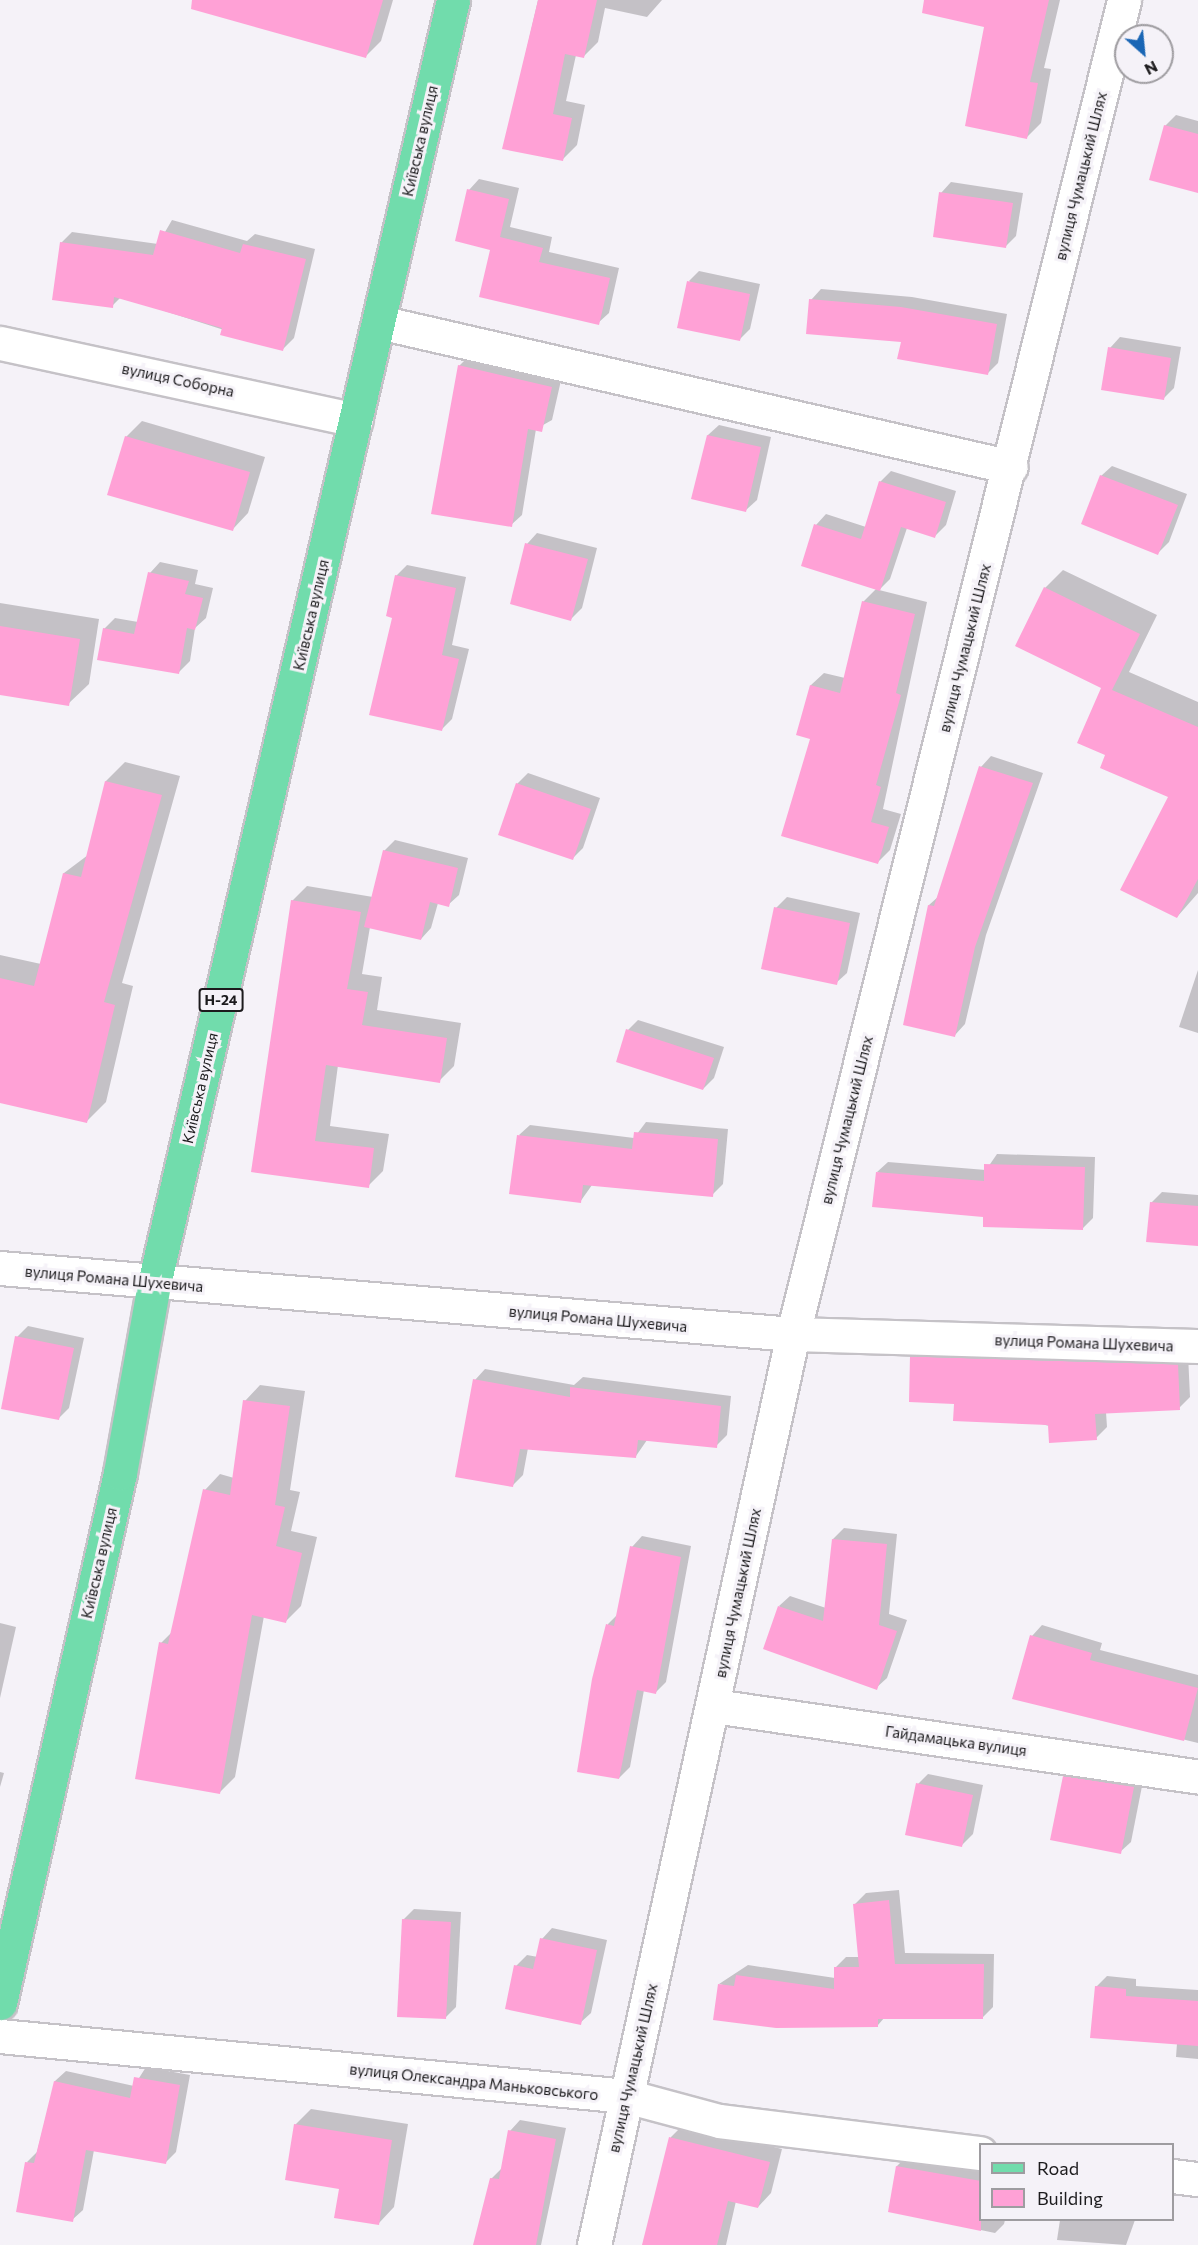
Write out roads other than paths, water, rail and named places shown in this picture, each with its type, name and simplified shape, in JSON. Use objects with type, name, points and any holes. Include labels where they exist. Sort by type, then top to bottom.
[{"type":"main road","name":"Київська вулиця","points":[[0,2003],[120,1473],[154,1284],[453,0]]},
{"type":"street","name":"вулиця Чумацький Шлях","points":[[594,2245],[714,1706],[793,1334],[1011,467],[1124,0]]},
{"type":"street","points":[[379,322],[1011,467]]},
{"type":"street","name":"вулиця Соборна","points":[[0,343],[356,420]]},
{"type":"street","name":"вулиця Романа Шухевича","points":[[0,1268],[154,1284],[793,1334],[1198,1346]]},
{"type":"street","name":"Гайдамацька вулиця","points":[[714,1706],[1198,1777]]},
{"type":"street","name":"вулиця Олександра Маньковського","points":[[0,2036],[626,2096],[719,2121],[979,2153]]},
{"type":"street","points":[[1174,2176],[1198,2179]]}]
